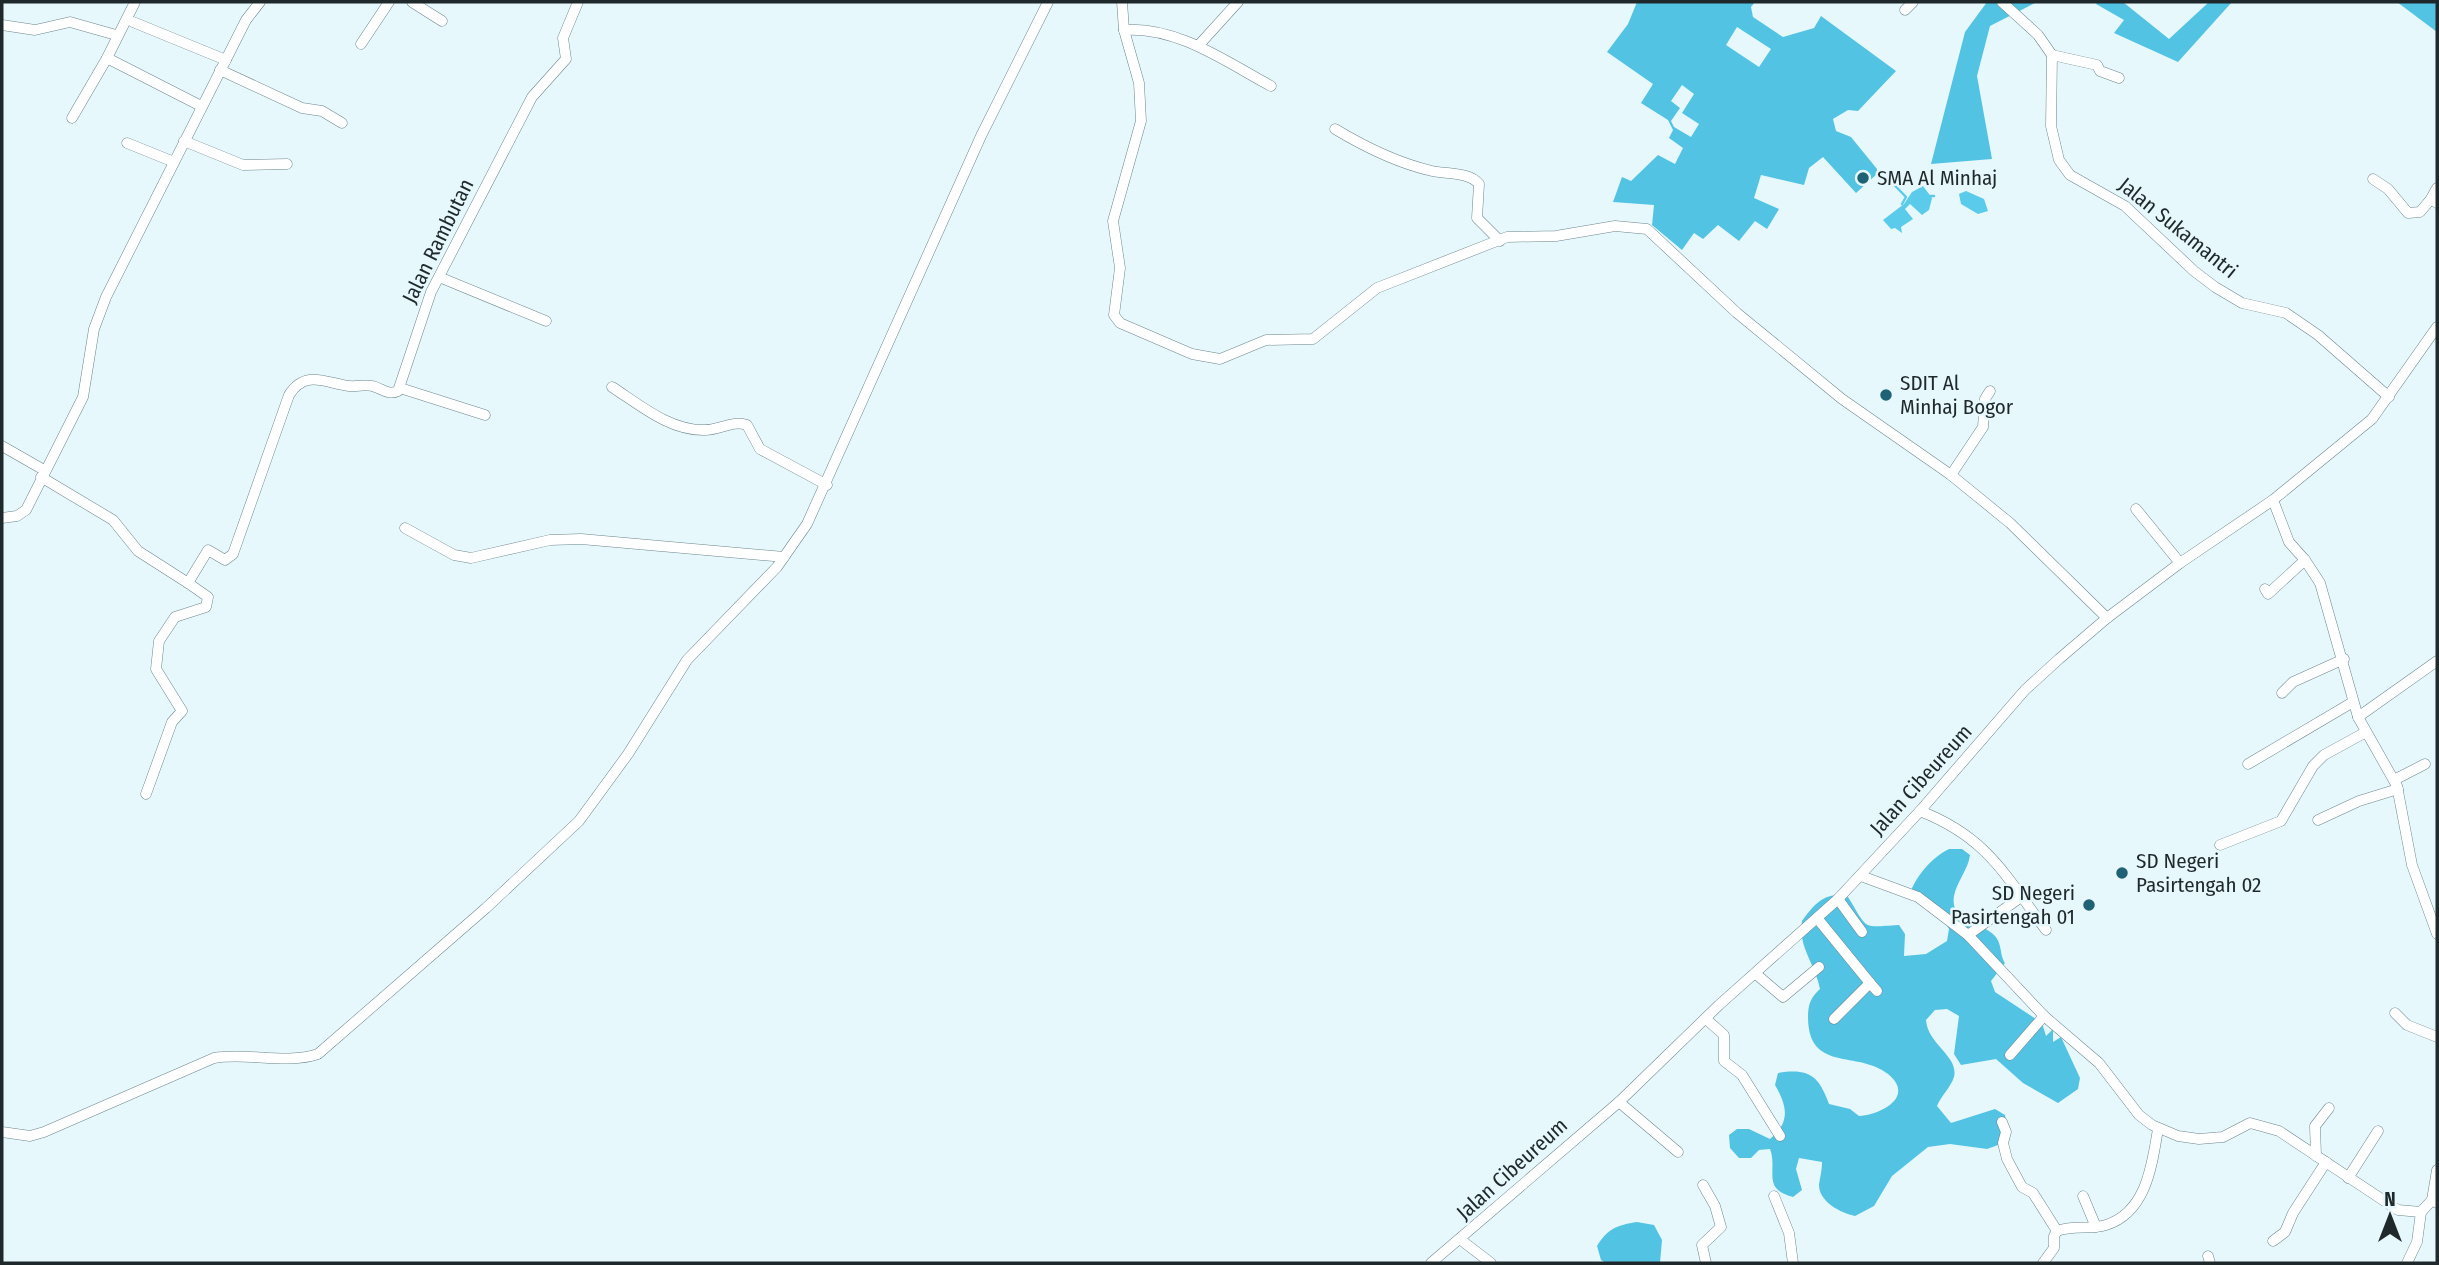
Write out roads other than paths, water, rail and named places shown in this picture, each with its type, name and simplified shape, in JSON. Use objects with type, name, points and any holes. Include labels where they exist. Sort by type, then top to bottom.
[{"type":"street","points":[[72,118],[107,58],[116,35],[135,2]]},
{"type":"street","points":[[2,518],[17,516],[26,510],[83,397],[94,329],[106,297],[201,106],[246,20],[259,2]]},
{"type":"street","points":[[361,44],[389,2]]},
{"type":"street","points":[[412,2],[442,21]]},
{"type":"street","name":"Jalan Rambutan","points":[[400,388],[427,304],[439,277],[531,97],[565,61],[563,38],[578,2]]},
{"type":"street","points":[[2,1132],[30,1136],[44,1132],[214,1058],[234,1055],[298,1058],[327,1049],[579,821],[628,754],[687,660],[784,557],[807,524],[827,485],[981,136],[1048,2]]},
{"type":"street","points":[[1122,2],[1124,30],[1139,83],[1141,121],[1113,221],[1120,268],[1114,315],[1120,323],[1162,343],[1207,359],[1220,359],[1266,340],[1313,339],[1377,288],[1515,235],[1556,236],[1615,226],[1647,229],[1737,313],[1842,399],[1951,475],[2010,523],[2107,618]]},
{"type":"street","points":[[1198,46],[1238,2]]},
{"type":"street","points":[[1905,10],[1913,2]]},
{"type":"street","points":[[2002,2],[2038,35],[2052,55],[2097,65],[2101,71],[2119,78]]},
{"type":"street","points":[[2,25],[35,30],[70,22],[116,35]]},
{"type":"street","points":[[133,22],[223,65],[302,108],[322,111],[342,123]]},
{"type":"street","points":[[1124,30],[1148,32],[1198,46],[1270,86]]},
{"type":"street","name":"Jalan Sukamantri","points":[[2052,55],[2050,126],[2059,160],[2070,175],[2126,206],[2194,271],[2215,286],[2242,303],[2279,310],[2308,328],[2389,397]]},
{"type":"street","points":[[107,58],[201,106]]},
{"type":"street","points":[[1335,129],[1387,156],[1432,171],[1473,178],[1479,184],[1478,218],[1500,240]]},
{"type":"street","points":[[184,141],[243,164],[287,164]]},
{"type":"street","points":[[127,143],[174,162]]},
{"type":"street","points":[[2374,179],[2388,189],[2404,210],[2411,214],[2420,212],[2434,201],[2437,188]]},
{"type":"street","points":[[439,277],[546,321]]},
{"type":"street","name":"Jalan Cibeureum","points":[[1431,1263],[1619,1102],[1706,1018],[1861,877],[2025,690],[2107,618],[2180,563],[2273,500],[2372,419],[2437,327]]},
{"type":"street","points":[[188,583],[208,550],[225,560],[233,554],[289,396],[302,382],[325,379],[347,386],[369,386],[391,393],[400,388],[485,415]]},
{"type":"street","points":[[612,387],[664,420],[685,429],[708,430],[739,422],[747,425],[760,449],[827,485]]},
{"type":"street","points":[[1951,475],[1983,427],[1983,406],[1990,391]]},
{"type":"street","points":[[2,446],[108,517],[118,525],[138,551],[208,597],[205,607],[175,617],[159,641],[156,669],[182,711],[172,722],[146,794]]},
{"type":"street","points":[[2273,500],[2283,531],[2320,583],[2344,659],[2358,717],[2396,785],[2408,851],[2437,934]]},
{"type":"street","points":[[2136,509],[2180,563]]},
{"type":"street","points":[[405,528],[454,555],[471,558],[550,540],[581,539],[784,557]]},
{"type":"street","points":[[2265,589],[2269,594],[2305,560]]},
{"type":"street","points":[[2282,693],[2292,682],[2344,659]]},
{"type":"street","points":[[2358,717],[2437,661]]},
{"type":"street","points":[[2248,764],[2353,702]]},
{"type":"street","points":[[2220,845],[2281,821],[2313,766],[2324,755],[2366,732]]},
{"type":"street","points":[[2318,820],[2396,785],[2425,764]]},
{"type":"street","points":[[1920,811],[1971,836],[1998,866],[2046,930]]},
{"type":"street","points":[[1861,877],[1918,897],[1968,935],[2044,1016],[2082,1045],[2116,1083],[2139,1115],[2158,1129],[2186,1138],[2212,1139],[2246,1124],[2260,1123],[2280,1130],[2402,1212],[2421,1212],[2435,1202],[2437,1170]]},
{"type":"street","points":[[1968,935],[2021,897]]},
{"type":"street","points":[[1838,899],[1862,932]]},
{"type":"street","points":[[1817,918],[1873,987],[1834,1019]]},
{"type":"street","points":[[1756,974],[1783,997],[1819,967]]},
{"type":"street","points":[[2395,1013],[2407,1025],[2437,1037]]},
{"type":"street","points":[[2010,1055],[2044,1016]]},
{"type":"street","points":[[1706,1018],[1724,1035],[1724,1061],[1742,1075],[1780,1136]]},
{"type":"street","points":[[1619,1102],[1678,1152]]},
{"type":"street","points":[[2316,1156],[2315,1126],[2329,1108]]},
{"type":"street","points":[[2002,1122],[2006,1132],[2003,1143],[2007,1159],[2022,1186],[2033,1193],[2057,1231],[2052,1254],[2043,1263]]},
{"type":"street","points":[[2057,1231],[2115,1222],[2138,1200],[2149,1175],[2158,1129]]},
{"type":"street","points":[[2348,1178],[2378,1131]]},
{"type":"street","points":[[2273,1241],[2286,1232],[2293,1213],[2326,1162]]},
{"type":"street","points":[[1703,1185],[1716,1206],[1721,1227],[1702,1245],[1706,1263]]},
{"type":"street","points":[[1774,1196],[1789,1233],[1793,1263]]},
{"type":"street","points":[[2083,1196],[2096,1227]]},
{"type":"street","points":[[2407,1263],[2417,1241],[2421,1212]]},
{"type":"street","points":[[1461,1240],[1491,1263]]},
{"type":"waterway","points":[[1881,171],[1906,197],[1902,204]]},
{"type":"place","name":"SMA Al Minhaj","points":[[1863,178]]},
{"type":"place","name":"SDIT Al Minhaj Bogor","points":[[1886,395]]},
{"type":"place","name":"SD Negeri Pasirtengah 02","points":[[2122,873]]},
{"type":"place","name":"SD Negeri Pasirtengah 01","points":[[2089,905]]}]
